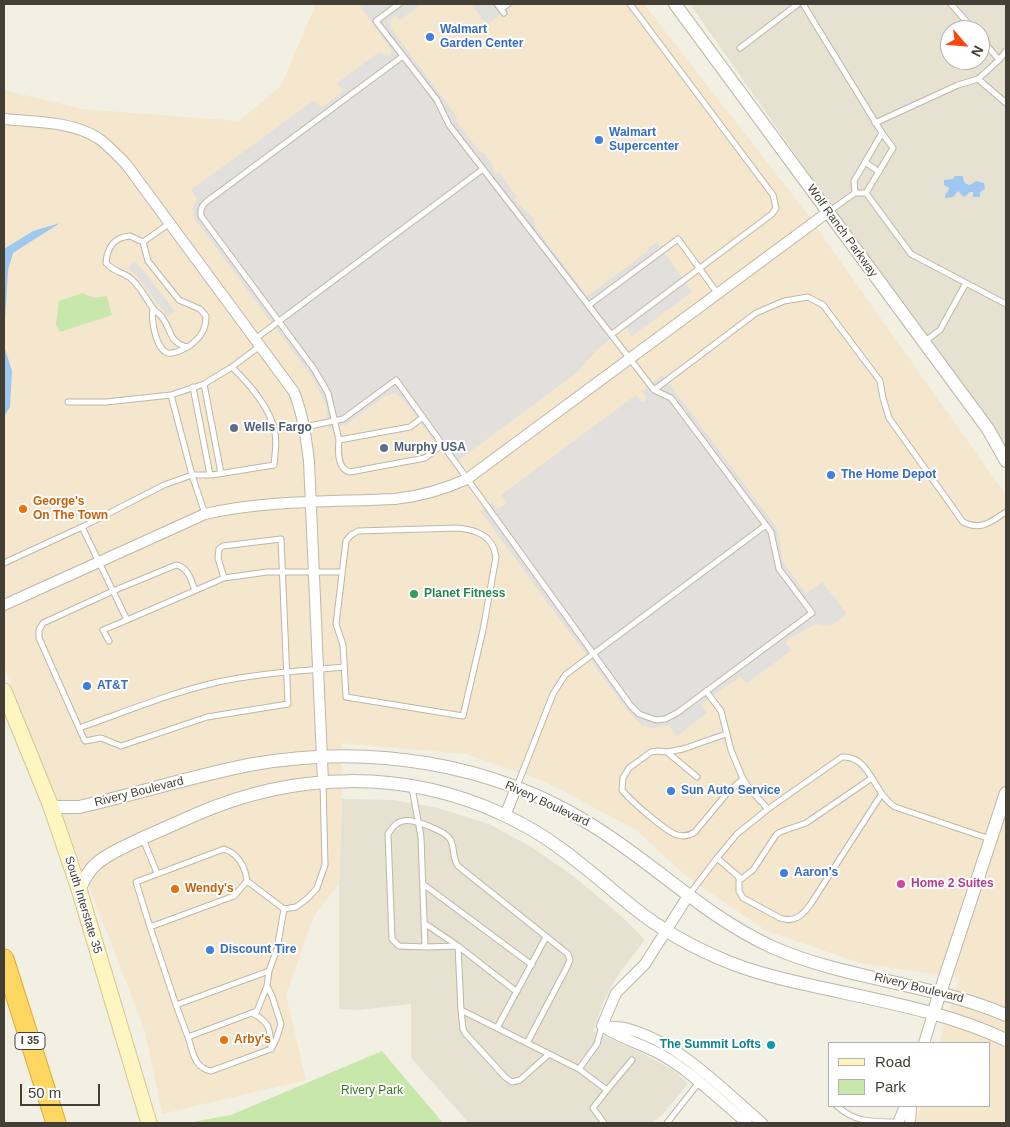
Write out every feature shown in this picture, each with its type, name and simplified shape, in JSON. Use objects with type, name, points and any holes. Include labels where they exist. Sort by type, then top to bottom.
[{"type":"highway","name":"I 35","points":[[4,959],[56,1123]]},
{"type":"main road","name":"South Interstate 35","points":[[4,691],[50,804],[79,889],[148,1120]]},
{"type":"street","name":"Wolf Ranch Parkway","points":[[675,4],[988,430],[1006,461]]},
{"type":"street","points":[[4,119],[59,125],[80,130],[97,138],[126,164],[294,392],[301,409],[310,462],[310,503],[323,782]]},
{"type":"street","points":[[4,605],[205,514],[259,505],[395,500],[450,487],[467,479],[828,212]]},
{"type":"street","name":"Rivery Boulevard","points":[[50,804],[64,808],[79,807],[251,765],[285,759],[322,757],[393,758],[436,764],[481,775],[562,808],[589,823],[649,864],[688,896],[732,926],[773,947],[830,966],[972,1002],[1006,1015]]},
{"type":"street","name":"Rivery Boulevard","points":[[79,889],[89,871],[102,858],[218,805],[243,796],[288,786],[323,782],[371,781],[411,785],[457,796],[505,816],[534,831],[556,844],[634,908],[665,930],[706,952],[752,970],[960,1021],[1006,1040]]},
{"type":"street","points":[[505,816],[516,788]]},
{"type":"street","points":[[924,1042],[991,840],[1002,824],[1006,794]]},
{"type":"street","points":[[688,896],[645,964],[616,993],[602,1026],[624,1028],[644,1036],[684,1058],[702,1079],[747,1123]]},
{"type":"street","points":[[702,1079],[762,1123]]},
{"type":"street","points":[[899,1123],[905,1107]]},
{"type":"street","points":[[910,1123],[911,1107]]},
{"type":"lane","points":[[305,427],[343,419],[396,380],[631,706],[645,717],[656,720],[670,717],[812,613],[779,569],[771,532],[766,525],[671,398],[654,390],[448,125],[437,100],[376,21],[399,4]]},
{"type":"lane","points":[[497,4],[502,11],[508,4]]},
{"type":"lane","points":[[612,334],[772,214],[776,208],[773,195],[630,4]]},
{"type":"lane","points":[[740,48],[798,4]]},
{"type":"lane","points":[[803,4],[893,148],[866,193]]},
{"type":"lane","points":[[951,4],[965,20]]},
{"type":"lane","points":[[990,49],[999,60]]},
{"type":"lane","points":[[876,123],[958,85],[978,79],[1006,51]]},
{"type":"lane","points":[[403,56],[202,206],[201,216],[314,369],[328,394],[339,440],[338,449],[342,467],[345,470],[350,472],[425,458],[443,444]]},
{"type":"lane","points":[[978,79],[1006,102]]},
{"type":"lane","points":[[855,193],[854,181],[882,133]]},
{"type":"lane","points":[[865,162],[879,172]]},
{"type":"lane","points":[[68,402],[123,401],[171,395],[204,384],[232,367],[278,322],[483,169]]},
{"type":"lane","points":[[828,212],[855,193],[866,193]]},
{"type":"lane","points":[[866,193],[911,254],[1006,304]]},
{"type":"lane","points":[[143,242],[170,223]]},
{"type":"lane","points":[[153,309],[153,326],[163,351],[169,353],[188,347],[201,336],[206,327],[206,316],[200,309],[179,300],[148,260],[143,242],[130,236],[122,237],[111,244],[106,263],[110,268],[130,278],[148,299],[153,309],[161,316],[173,340],[180,345],[188,347]]},
{"type":"lane","points":[[589,305],[678,239],[718,294]]},
{"type":"lane","points":[[924,342],[940,330],[966,283]]},
{"type":"lane","points":[[654,390],[756,313],[784,301],[808,297],[823,305],[880,381],[889,418],[963,522],[973,526],[982,526],[1006,512]]},
{"type":"lane","points":[[4,563],[82,527],[164,485],[192,475],[210,475],[274,465],[275,434],[270,417],[256,395],[232,367]]},
{"type":"lane","points":[[204,384],[221,473]]},
{"type":"lane","points":[[194,388],[210,475]]},
{"type":"lane","points":[[171,395],[192,475],[205,514]]},
{"type":"lane","points":[[339,440],[410,427],[423,417]]},
{"type":"lane","points":[[516,788],[553,694],[565,675],[766,525]]},
{"type":"lane","points":[[82,527],[127,620]]},
{"type":"lane","points":[[458,528],[475,530],[486,538],[495,550],[496,557],[484,630],[463,716],[346,697],[344,667],[343,645],[336,624],[346,541],[351,535],[358,531],[458,528]]},
{"type":"lane","points":[[195,590],[186,570],[176,565],[43,623],[39,630],[39,638],[85,741],[101,738],[121,746],[207,717],[288,704],[281,539],[223,546],[218,552],[218,558],[224,578]]},
{"type":"lane","points":[[109,642],[103,630],[224,578],[283,572],[342,572]]},
{"type":"lane","points":[[79,728],[180,692],[233,679],[344,667]]},
{"type":"lane","points":[[706,691],[721,712],[731,750],[743,779],[768,809]]},
{"type":"lane","points":[[726,734],[683,749],[668,752],[651,752],[638,760],[625,773],[622,787],[626,794],[676,835],[688,836],[695,832],[728,792],[743,779]]},
{"type":"lane","points":[[668,752],[697,777]]},
{"type":"lane","points":[[688,896],[737,834],[768,809],[842,757],[853,757],[858,760],[872,778],[881,795],[888,802],[906,812],[991,840]]},
{"type":"lane","points":[[740,880],[753,870],[776,835],[806,823],[872,778]]},
{"type":"lane","points":[[284,909],[296,906],[308,898],[317,888],[325,865],[323,782]]},
{"type":"lane","points":[[411,785],[420,837],[425,946]]},
{"type":"lane","points":[[717,858],[737,874],[740,880],[739,891],[744,898],[780,918],[787,920],[798,918],[804,914],[881,795]]},
{"type":"lane","points":[[458,946],[399,946],[392,939],[388,834],[392,827],[400,821],[409,820],[417,822],[447,836],[451,840],[455,862],[458,866],[568,954],[570,960],[566,969],[527,1043]]},
{"type":"lane","points":[[143,838],[157,873]]},
{"type":"lane","points":[[267,986],[281,1024],[271,1049],[211,1071],[205,1070],[198,1065],[176,1005],[136,882],[224,849],[232,852],[242,863],[247,880],[284,909]]},
{"type":"lane","points":[[150,927],[234,896],[247,880]]},
{"type":"lane","points":[[422,884],[532,965]]},
{"type":"lane","points":[[188,1037],[257,1011],[267,986],[269,971],[277,949],[284,909]]},
{"type":"lane","points":[[424,923],[458,946],[516,992]]},
{"type":"lane","points":[[498,1028],[546,937]]},
{"type":"lane","points":[[458,946],[461,1010],[465,1034],[505,1078],[512,1082],[520,1080],[549,1054]]},
{"type":"lane","points":[[176,1005],[269,971]]},
{"type":"lane","points":[[461,1010],[579,1069],[607,1090]]},
{"type":"lane","points":[[252,1013],[266,1022],[270,1032],[271,1049]]},
{"type":"lane","points":[[579,1069],[597,1044],[602,1026]]},
{"type":"lane","points":[[604,1123],[593,1108],[632,1060]]},
{"type":"lane","points":[[667,1123],[702,1079]]},
{"type":"lane","points":[[838,1107],[862,1121],[899,1123]]},
{"type":"shaded area","points":[[316,4],[644,4],[802,207],[1003,491],[1006,498],[1006,1123],[916,1123],[921,1107],[990,1107],[990,1042],[939,1042],[960,978],[860,963],[767,931],[687,877],[636,830],[546,782],[466,754],[341,743],[342,804],[339,884],[314,916],[286,995],[306,1080],[162,1114],[145,1031],[4,666],[4,90],[82,109],[239,121],[281,86]]},
{"type":"shaded area","points":[[359,4],[422,4],[400,20],[395,15],[391,21],[391,28],[457,117],[456,121],[480,152],[484,153],[494,166],[492,168],[496,173],[499,172],[517,197],[515,199],[517,202],[534,219],[534,225],[586,295],[589,295],[657,242],[692,292],[632,336],[625,327],[598,349],[575,374],[452,465],[402,398],[395,393],[385,396],[346,425],[329,429],[326,405],[312,377],[194,218],[193,207],[197,199],[191,190],[313,101],[322,107],[345,90],[336,84],[379,52],[390,55],[391,50]]},
{"type":"shaded area","points":[[471,4],[515,4],[487,25]]},
{"type":"shaded area","points":[[690,4],[1006,4],[1006,456]]},
{"type":"shaded area","points":[[133,261],[142,269],[175,311],[168,317],[136,275],[128,269]]},
{"type":"shaded area","points":[[663,375],[777,528],[783,558],[781,559],[806,594],[822,582],[847,614],[830,626],[816,624],[787,640],[786,643],[792,650],[747,683],[740,677],[703,703],[702,706],[707,713],[677,736],[669,726],[654,728],[644,726],[627,710],[480,511],[492,503],[498,509],[506,504],[507,502],[501,495],[636,395],[644,402],[647,397],[642,391]]},
{"type":"shaded area","points":[[342,799],[394,800],[438,808],[489,824],[533,848],[577,879],[621,916],[645,940],[620,972],[604,1000],[593,1031],[673,1070],[688,1084],[661,1116],[652,1123],[469,1123],[411,1058],[411,1004],[358,1010],[339,1009],[339,884]]},
{"type":"green space","points":[[82,293],[94,298],[107,296],[112,315],[60,332],[56,324],[59,301]]},
{"type":"green space","name":"Rivery Park","points":[[382,1051],[443,1123],[187,1123],[231,1115]]},
{"type":"water","points":[[955,176],[963,176],[968,185],[976,181],[984,183],[985,189],[980,192],[980,197],[973,197],[973,192],[970,192],[964,197],[958,191],[953,197],[945,198],[949,188],[944,185],[944,180],[953,179]]},
{"type":"water","points":[[60,223],[13,253],[8,270],[4,337],[4,249],[33,231]]},
{"type":"water","points":[[4,346],[12,371],[10,407],[4,416]]},
{"type":"place","name":"Walmart Garden Center","points":[[430,37]]},
{"type":"place","name":"Walmart Supercenter","points":[[599,140]]},
{"type":"place","name":"Wells Fargo","points":[[234,428]]},
{"type":"place","name":"Murphy USA","points":[[384,448]]},
{"type":"place","name":"The Home Depot","points":[[831,475]]},
{"type":"place","name":"George's On The Town","points":[[23,509]]},
{"type":"place","name":"Planet Fitness","points":[[414,594]]},
{"type":"place","name":"AT&T","points":[[87,686]]},
{"type":"place","name":"Sun Auto Service","points":[[671,791]]},
{"type":"place","name":"Aaron's","points":[[784,873]]},
{"type":"place","name":"Home 2 Suites","points":[[901,884]]},
{"type":"place","name":"Wendy's","points":[[175,889]]},
{"type":"place","name":"Discount Tire","points":[[210,950]]},
{"type":"place","name":"Arby's","points":[[224,1040]]},
{"type":"place","name":"The Summit Lofts","points":[[771,1045]]}]
